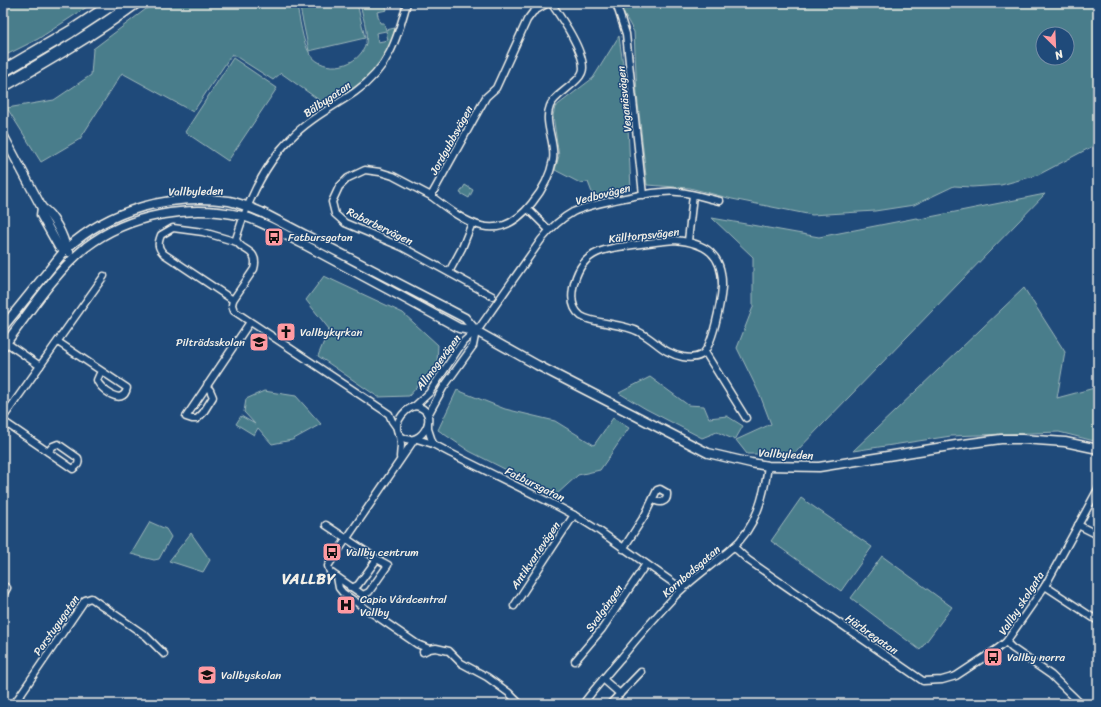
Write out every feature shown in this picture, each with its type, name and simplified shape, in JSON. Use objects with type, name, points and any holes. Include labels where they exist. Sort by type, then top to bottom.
[{"type":"highway","points":[[3,71],[70,32],[114,3]]},
{"type":"highway","points":[[3,86],[108,23],[134,3]]},
{"type":"main road","points":[[3,135],[42,208],[47,210],[61,233],[65,241],[66,249]]},
{"type":"main road","name":"Vallbyleden","points":[[3,327],[66,249],[80,237],[120,214],[144,206],[179,200],[195,200],[230,201],[249,207],[283,223],[465,318],[476,331]]},
{"type":"main road","points":[[42,208],[40,215],[59,247],[66,249],[75,257]]},
{"type":"main road","name":"Vallbyleden","points":[[4,343],[52,282],[75,257],[88,246],[116,229],[157,215],[202,211],[220,212],[244,216],[284,234],[459,328],[476,331],[537,365],[708,453],[768,466],[819,467],[1001,439],[1065,442],[1098,449]]},
{"type":"main road","points":[[61,233],[72,238],[80,237]]},
{"type":"street","name":"Bälbygatan","points":[[249,207],[255,191],[274,158],[291,138],[312,120],[362,87],[379,70],[396,40],[407,3]]},
{"type":"street","name":"Jordgubbsvägen","points":[[431,196],[486,97],[496,88],[528,20],[533,12],[548,3]]},
{"type":"street","points":[[431,196],[452,212],[472,223],[492,228],[508,224],[519,218],[540,194],[553,159],[548,113],[550,105],[578,78],[583,69],[581,56],[569,30],[551,3]]},
{"type":"street","name":"Veganäsvägen","points":[[616,3],[626,34],[643,195]]},
{"type":"street","name":"Rabarbervägen","points":[[431,196],[393,176],[365,170],[348,178],[339,187],[332,202],[335,214],[346,223],[402,247],[492,296]]},
{"type":"street","name":"Vedbovägen","points":[[476,331],[541,240],[550,230],[567,216],[584,208],[643,195],[676,191],[720,201]]},
{"type":"street","name":"Källtorpsvägen","points":[[688,241],[692,195]]},
{"type":"street","points":[[237,242],[236,239],[244,216],[249,207]]},
{"type":"street","points":[[528,209],[550,230]]},
{"type":"street","points":[[449,272],[462,248],[472,223]]},
{"type":"street","points":[[233,300],[164,254],[158,246],[161,235],[173,228],[203,232],[237,242],[252,254],[255,260],[254,269],[233,300],[232,305],[234,312],[389,414],[400,435],[400,459]]},
{"type":"street","name":"Källtorpsvägen","points":[[670,240],[688,241],[711,252],[720,265],[722,274],[720,306],[713,332],[705,352],[701,355],[689,358],[670,354],[661,349],[647,337],[632,329],[586,319],[580,315],[572,302],[572,295],[581,268],[595,253],[614,247],[670,240]]},
{"type":"street","points":[[3,418],[104,276]]},
{"type":"street","points":[[207,385],[213,397],[203,413],[197,419],[186,417],[190,410],[207,385],[250,322]]},
{"type":"street","name":"Allmogevägen","points":[[415,406],[429,393],[463,342],[476,331]]},
{"type":"street","name":"Allmogevägen","points":[[428,417],[443,388],[473,346],[476,331]]},
{"type":"street","points":[[58,342],[127,388],[126,394],[122,397],[118,397],[100,387],[97,380],[101,371]]},
{"type":"street","points":[[4,343],[40,366]]},
{"type":"street","points":[[705,352],[746,418]]},
{"type":"street","points":[[389,414],[406,411],[415,406],[421,407],[428,417],[428,430],[433,444]]},
{"type":"street","points":[[397,428],[399,420],[406,411]]},
{"type":"street","points":[[326,525],[347,538],[377,559],[388,565],[369,592],[363,595],[350,587],[330,572],[328,566],[347,538],[400,459],[424,430],[428,417]]},
{"type":"street","points":[[3,421],[48,452],[73,469],[78,465],[78,458],[58,444],[53,446],[48,452]]},
{"type":"street","points":[[400,435],[407,440],[416,439]]},
{"type":"street","name":"Fatbursgatan","points":[[416,439],[433,444],[574,515],[682,589]]},
{"type":"street","name":"Kornbodsgatan","points":[[583,704],[682,589],[734,547],[744,536],[754,519],[762,495],[768,466]]},
{"type":"street","name":"Vallby skolgata","points":[[1081,704],[1051,675],[1012,648],[1006,642],[1045,586],[1098,489]]},
{"type":"street","points":[[623,549],[645,515],[653,499]]},
{"type":"street","name":"Antikvarievägen","points":[[514,606],[574,515]]},
{"type":"street","points":[[1078,525],[1098,535]]},
{"type":"street","name":"Härbregatan","points":[[734,547],[748,560],[923,681],[942,680],[956,676],[1006,642]]},
{"type":"street","points":[[350,587],[358,585],[377,559]]},
{"type":"street","name":"Svalgången","points":[[575,662],[602,629],[646,564]]},
{"type":"street","points":[[337,577],[338,588],[343,593],[417,644],[429,649]]},
{"type":"street","points":[[3,585],[7,588],[3,596]]},
{"type":"street","points":[[1045,586],[1098,621]]},
{"type":"street","name":"Parstugugatan","points":[[14,704],[85,600],[88,598],[91,598],[146,636],[164,654]]},
{"type":"street","points":[[423,652],[429,649],[442,648],[461,663],[487,677],[509,693],[520,704]]},
{"type":"street","points":[[610,704],[641,672]]},
{"type":"street","points":[[603,679],[620,694]]},
{"type":"green space","points":[[3,3],[93,3],[38,39],[4,56]]},
{"type":"green space","points":[[154,3],[296,3],[307,49],[316,61],[324,65],[332,66],[349,63],[357,58],[366,43],[366,33],[360,3],[385,3],[387,10],[377,12],[380,23],[384,23],[386,30],[395,28],[389,49],[377,67],[361,82],[326,107],[319,100],[281,73],[273,80],[232,54],[193,112],[122,73],[80,139],[41,162],[7,108],[54,100],[91,75],[93,49]],"holes":[[[386,31],[388,40],[378,42],[376,33]]]},
{"type":"green space","points":[[299,3],[357,3],[365,38],[309,51]]},
{"type":"green space","points":[[618,3],[1098,3],[1098,141],[1095,145],[1038,175],[1001,185],[972,187],[954,186],[914,205],[875,211],[812,215],[732,199],[690,188],[647,185],[637,94],[634,32]]},
{"type":"green space","points":[[619,36],[626,86],[631,189],[594,198],[588,182],[580,183],[555,170],[559,156],[553,116],[555,107],[593,78]]},
{"type":"green space","points":[[233,58],[277,88],[228,161],[185,132]]},
{"type":"green space","points":[[465,185],[473,190],[469,198],[460,193]]},
{"type":"green space","points":[[1045,194],[794,454],[747,454],[736,440],[771,424],[760,395],[737,348],[753,307],[753,257],[712,218],[819,237]]},
{"type":"green space","points":[[324,276],[403,313],[438,345],[437,364],[409,396],[378,397],[318,356],[329,329],[306,300]]},
{"type":"green space","points":[[1024,288],[1065,352],[1057,398],[1098,387],[1098,442],[1059,432],[951,436],[853,451]]},
{"type":"green space","points":[[650,377],[688,405],[704,406],[709,418],[727,416],[743,426],[735,440],[717,432],[702,438],[619,393]]},
{"type":"green space","points":[[457,390],[505,409],[555,421],[594,445],[613,418],[629,428],[600,470],[578,475],[556,495],[469,451],[438,430]]},
{"type":"green space","points":[[264,391],[296,396],[321,424],[292,440],[272,444],[258,428],[254,435],[236,424],[241,416],[255,424],[244,412],[246,399]]},
{"type":"green space","points":[[801,498],[872,547],[841,591],[771,541]]},
{"type":"green space","points":[[150,522],[166,529],[171,537],[159,559],[154,560],[131,554]]},
{"type":"green space","points":[[191,533],[210,560],[203,572],[169,561]]},
{"type":"green space","points":[[882,556],[952,607],[920,650],[851,598]]},
{"type":"place","name":"Fatbursgatan","points":[[274,237]]},
{"type":"place","name":"Vallbykyrkan","points":[[286,332]]},
{"type":"place","name":"Pilträdsskolan","points":[[259,342]]},
{"type":"place","name":"Vallby centrum","points":[[332,552]]},
{"type":"place","name":"Capio Vårdcentral Vallby","points":[[346,605]]},
{"type":"place","name":"Vallby norra","points":[[993,657]]},
{"type":"place","name":"Vallbyskolan","points":[[207,675]]},
{"type":"district","name":"VALLBY","points":[[309,579]]}]
